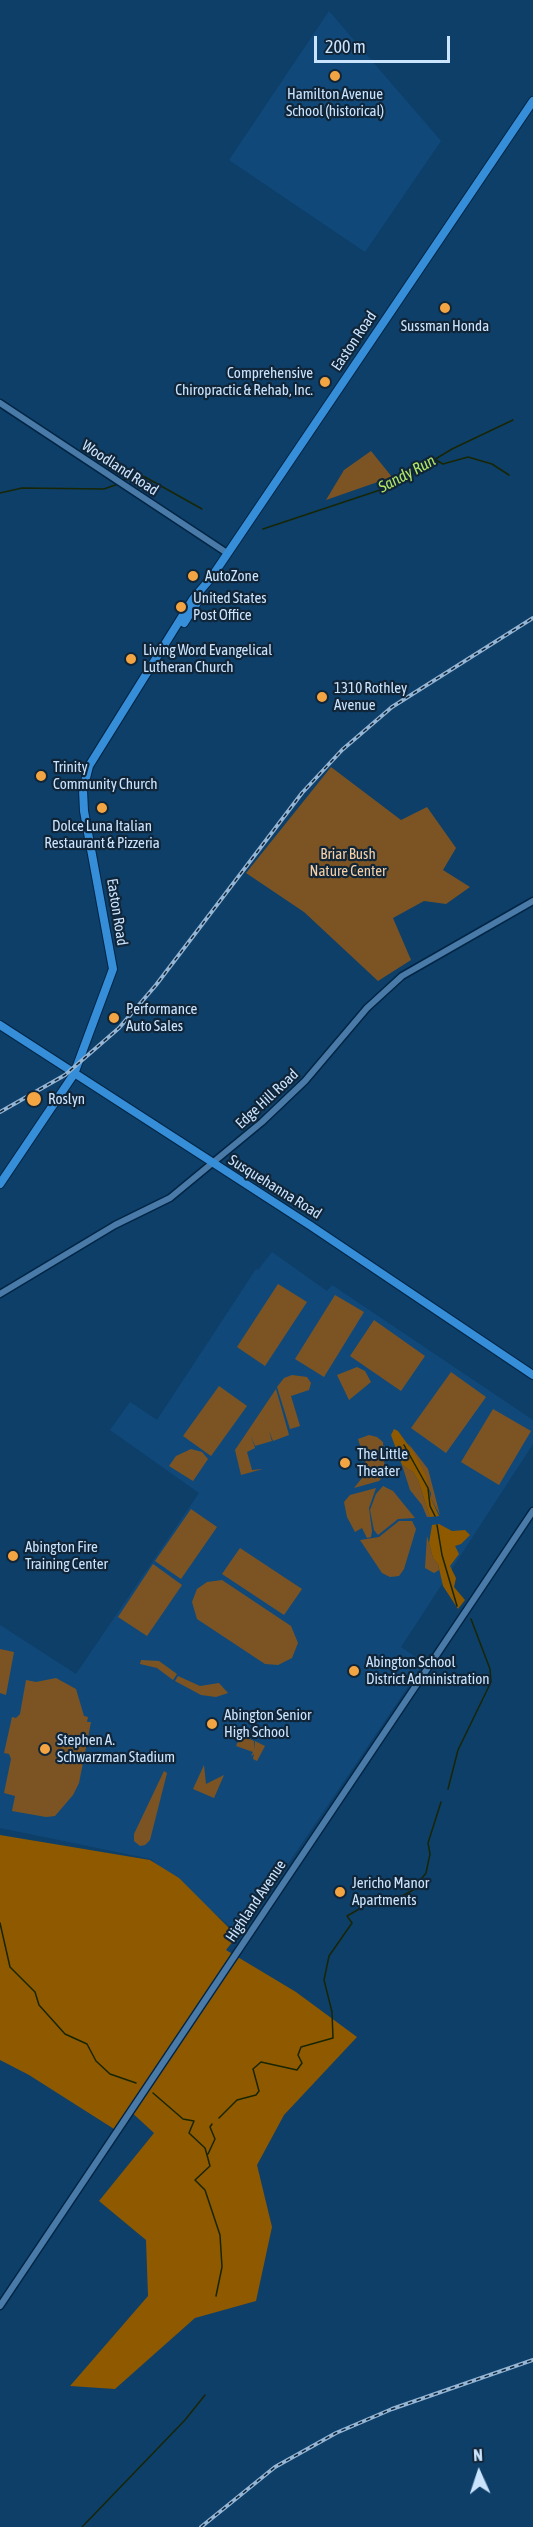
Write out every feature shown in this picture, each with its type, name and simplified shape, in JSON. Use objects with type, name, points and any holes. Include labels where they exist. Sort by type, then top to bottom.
[{"type":"main road","name":"Easton Road","points":[[0,1184],[74,1074],[112,969],[83,802],[89,766],[170,640],[175,638],[190,615],[198,597],[227,553],[533,100]]},
{"type":"main road","name":"Susquehanna Road","points":[[0,1025],[312,1226],[533,1375]]},
{"type":"street","name":"Woodland Road","points":[[0,403],[227,553]]},
{"type":"street","name":"Edge Hill Road","points":[[0,1294],[115,1225],[158,1205],[262,1122],[305,1081],[367,1008],[402,976],[533,901]]},
{"type":"street","name":"Highland Avenue","points":[[0,2306],[102,2158],[207,1995],[533,1511]]},
{"type":"shaded area","name":"Hamilton Avenue School (historical)","points":[[329,11],[441,141],[365,252],[229,160]]},
{"type":"shaded area","points":[[272,1252],[327,1291],[332,1285],[533,1420],[533,1444],[401,1647],[424,1663],[240,1935],[151,1859],[0,1828],[0,1625],[76,1674],[199,1493],[110,1430],[130,1402],[157,1420],[256,1269],[258,1270]]},
{"type":"shaded area","points":[[394,1429],[414,1453],[426,1476],[431,1499],[439,1516],[430,1517],[418,1480],[413,1472],[402,1465],[391,1435]]},
{"type":"shaded area","points":[[439,1524],[452,1531],[465,1530],[470,1535],[461,1544],[455,1546],[459,1554],[450,1566],[456,1578],[454,1587],[465,1600],[458,1609],[443,1586],[438,1564],[433,1558],[429,1543],[432,1525]]},
{"type":"shaded area","points":[[0,1835],[150,1860],[179,1878],[237,1936],[226,1950],[296,1992],[357,2037],[284,2115],[257,2165],[272,2227],[256,2301],[195,2318],[115,2389],[70,2386],[148,2296],[146,2240],[99,2201],[154,2133],[128,2109],[114,2129],[29,2075],[0,2060]]},
{"type":"green space","points":[[371,451],[392,477],[326,500],[344,470]]},
{"type":"green space","name":"Briar Bush Nature Center","points":[[331,767],[401,820],[427,807],[456,848],[443,870],[470,887],[446,904],[424,901],[393,918],[411,960],[378,981],[304,912],[246,873]]},
{"type":"green space","points":[[278,1284],[307,1302],[265,1366],[237,1347]]},
{"type":"green space","points":[[335,1295],[364,1312],[324,1377],[295,1359]]},
{"type":"green space","points":[[374,1320],[425,1356],[401,1391],[350,1356]]},
{"type":"green space","points":[[357,1367],[365,1371],[371,1382],[349,1400],[337,1375]]},
{"type":"green space","points":[[451,1372],[486,1397],[446,1453],[411,1428]]},
{"type":"green space","points":[[292,1375],[307,1377],[311,1383],[309,1390],[291,1396],[300,1426],[290,1429],[277,1387],[284,1378]]},
{"type":"green space","points":[[219,1386],[247,1406],[211,1456],[183,1436]]},
{"type":"green space","points":[[276,1389],[289,1435],[273,1441],[269,1431],[272,1441],[255,1446],[251,1436],[255,1448],[247,1452],[252,1470],[263,1469],[241,1475],[235,1450]]},
{"type":"green space","points":[[493,1409],[531,1431],[499,1485],[461,1462]]},
{"type":"green space","points":[[369,1435],[383,1442],[385,1474],[379,1481],[354,1488],[362,1478],[361,1470],[367,1468],[358,1439]]},
{"type":"green space","points":[[408,1443],[428,1469],[440,1515],[431,1499],[431,1493]]},
{"type":"green space","points":[[191,1449],[202,1452],[208,1459],[193,1481],[169,1466],[176,1456]]},
{"type":"green space","points":[[402,1465],[413,1472],[418,1480],[430,1517],[427,1517],[422,1505],[410,1490]]},
{"type":"green space","points":[[383,1486],[393,1491],[415,1518],[398,1519],[378,1535],[374,1530],[370,1510],[376,1494]]},
{"type":"green space","points":[[376,1488],[369,1508],[371,1537],[367,1538],[362,1528],[355,1532],[347,1517],[344,1502],[350,1495]]},
{"type":"green space","points":[[191,1509],[217,1527],[181,1579],[155,1561]]},
{"type":"green space","points":[[399,1521],[412,1521],[416,1529],[404,1569],[399,1576],[390,1577],[382,1573],[360,1540],[379,1537]]},
{"type":"green space","points":[[427,1536],[433,1558],[438,1564],[439,1570],[434,1573],[425,1568]]},
{"type":"green space","points":[[240,1548],[302,1589],[284,1615],[222,1574]]},
{"type":"green space","points":[[153,1564],[182,1585],[147,1636],[118,1617]]},
{"type":"green space","points":[[222,1580],[291,1626],[298,1643],[292,1658],[278,1665],[265,1664],[197,1619],[192,1602],[197,1589],[207,1582]]},
{"type":"green space","points":[[0,1649],[14,1652],[6,1695],[0,1693]]},
{"type":"green space","points":[[141,1660],[159,1661],[177,1674],[173,1680],[157,1668],[140,1664]]},
{"type":"green space","points":[[178,1676],[200,1686],[219,1683],[228,1693],[216,1697],[201,1695],[175,1681]]},
{"type":"green space","name":"Stephen A. Schwarzman Stadium","points":[[56,1678],[76,1689],[84,1716],[88,1717],[87,1722],[91,1722],[79,1783],[73,1795],[55,1816],[46,1817],[12,1811],[15,1796],[4,1793],[11,1759],[9,1754],[4,1753],[12,1717],[16,1718],[20,1714],[26,1680],[36,1682]]},
{"type":"green space","points":[[241,1735],[254,1741],[254,1750],[255,1741],[265,1746],[257,1761],[253,1759],[254,1754],[251,1756],[253,1752],[236,1746]]},
{"type":"green space","points":[[204,1765],[206,1784],[224,1775],[214,1798],[193,1789]]},
{"type":"green space","points":[[164,1771],[167,1773],[150,1840],[140,1846],[134,1841],[134,1834]]},
{"type":"waterway","name":"Sandy Run","points":[[263,529],[389,487],[452,449],[513,420]]},
{"type":"waterway","points":[[436,460],[443,464],[468,457],[492,464],[509,475]]},
{"type":"waterway","name":"Sandy Run","points":[[122,481],[135,474],[145,477],[202,509]]},
{"type":"waterway","name":"Sandy Run","points":[[0,493],[22,488],[104,489],[118,484]]},
{"type":"waterway","points":[[404,1445],[428,1488],[430,1506],[435,1516]]},
{"type":"waterway","points":[[437,1525],[442,1555],[457,1606]]},
{"type":"waterway","points":[[448,1789],[458,1750],[491,1682],[490,1669],[471,1619]]},
{"type":"waterway","points":[[395,1900],[413,1890],[426,1873],[430,1854],[428,1843],[441,1802]]},
{"type":"waterway","points":[[219,2118],[237,2100],[256,2095],[259,2091],[253,2069],[261,2062],[297,2070],[302,2063],[298,2055],[301,2047],[333,2038],[332,2012],[324,1980],[329,1956],[352,1923],[347,1916],[368,1904],[371,1898],[378,1898]]},
{"type":"waterway","points":[[0,1923],[10,1967],[35,1992],[39,2005],[65,2034],[87,2044],[96,2061],[110,2074],[136,2083]]},
{"type":"waterway","points":[[153,2093],[183,2119],[194,2121],[189,2133],[205,2148],[210,2166],[195,2180],[205,2190],[220,2235],[222,2267],[216,2296]]},
{"type":"waterway","points":[[208,2154],[215,2139],[210,2127],[212,2124]]},
{"type":"waterway","points":[[82,2527],[185,2420],[205,2395]]},
{"type":"railway","points":[[0,1112],[65,1075],[119,1028],[156,985],[302,793],[342,750],[392,707],[533,618]]},
{"type":"railway","points":[[201,2527],[275,2467],[336,2433],[392,2409],[533,2360]]},
{"type":"place","name":"Hamilton Avenue School (historical)","points":[[335,76]]},
{"type":"place","name":"Sussman Honda","points":[[445,308]]},
{"type":"place","name":"Comprehensive Chiropractic & Rehab, Inc.","points":[[325,382]]},
{"type":"place","name":"AutoZone","points":[[193,576]]},
{"type":"place","name":"United States Post Office","points":[[181,607]]},
{"type":"place","name":"Living Word Evangelical Lutheran Church","points":[[131,659]]},
{"type":"place","name":"1310 Rothley Avenue","points":[[322,697]]},
{"type":"place","name":"Trinity Community Church","points":[[41,776]]},
{"type":"place","name":"Dolce Luna Italian Restaurant & Pizzeria","points":[[102,808]]},
{"type":"place","name":"Performance Auto Sales","points":[[114,1018]]},
{"type":"place","name":"Roslyn","points":[[34,1099]]},
{"type":"place","name":"The Little Theater","points":[[345,1463]]},
{"type":"place","name":"Abington Fire Training Center","points":[[13,1556]]},
{"type":"place","name":"Abington School District Administration","points":[[354,1671]]},
{"type":"place","name":"Abington Senior High School","points":[[212,1724]]},
{"type":"place","name":"Stephen A. Schwarzman Stadium","points":[[45,1749]]},
{"type":"place","name":"Jericho Manor Apartments","points":[[340,1892]]}]
